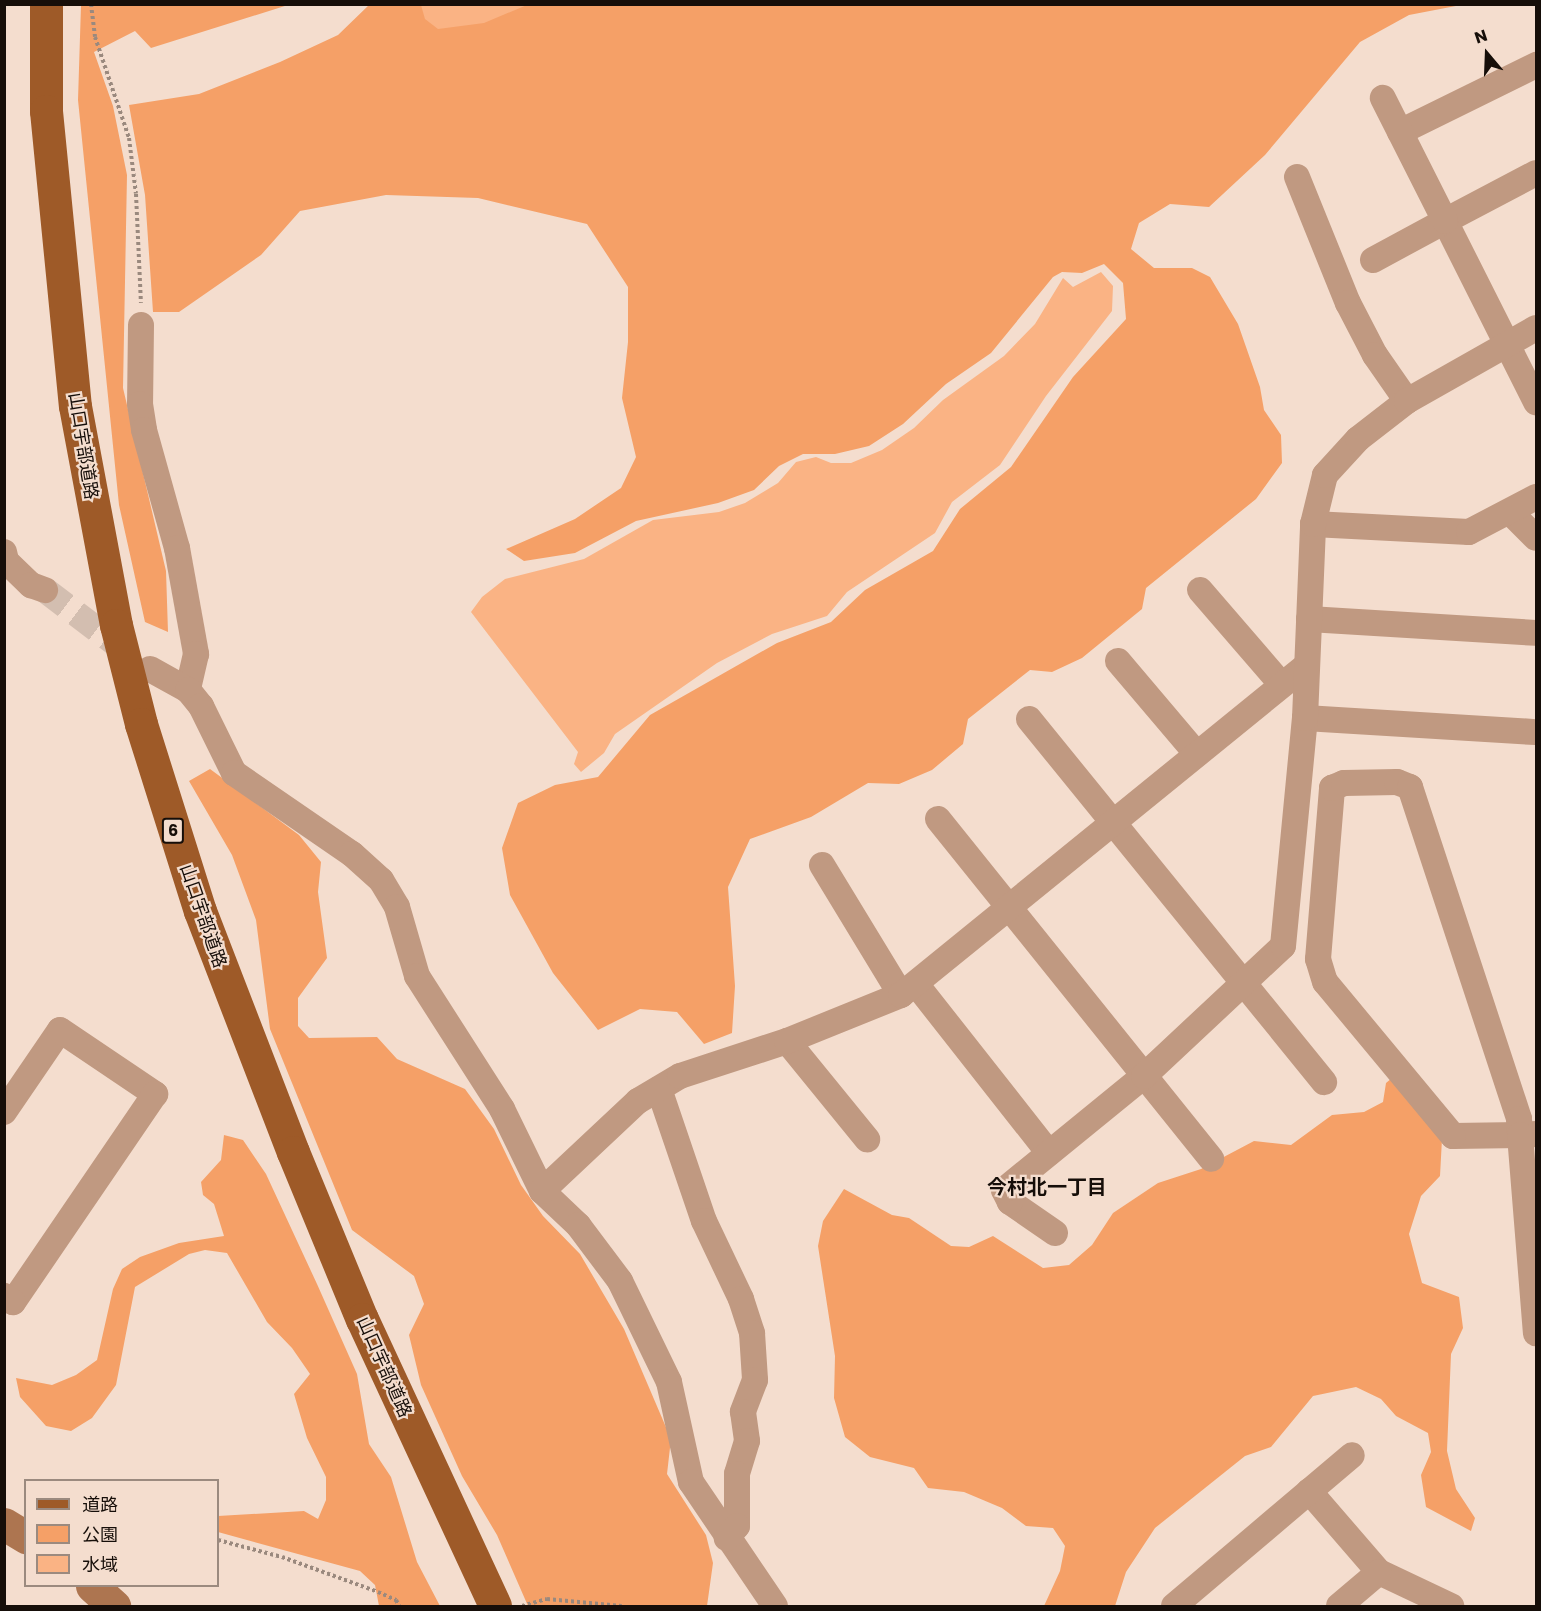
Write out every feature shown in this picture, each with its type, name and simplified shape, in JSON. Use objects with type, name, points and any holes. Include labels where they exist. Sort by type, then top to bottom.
[{"type":"main road","name":"山口宇部道路","points":[[46,4],[46,111],[75,406],[105,572],[141,724],[200,911],[292,1152],[362,1319],[495,1606]]},
{"type":"street","points":[[1400,132],[1536,65]]},
{"type":"street","points":[[1383,98],[1536,402]]},
{"type":"street","points":[[1373,260],[1536,173]]},
{"type":"street","points":[[1298,177],[1348,303],[1375,355],[1407,401]]},
{"type":"street","points":[[141,325],[140,404],[144,430],[177,548],[196,654],[188,690]]},
{"type":"street","points":[[1055,1233],[1010,1202],[1004,1190],[1144,1076],[1283,946],[1305,718],[1313,524],[1325,475],[1358,439],[1407,401],[1536,328]]},
{"type":"street","points":[[1313,524],[1469,532],[1511,513],[1536,497]]},
{"type":"street","points":[[1511,513],[1536,538]]},
{"type":"street","points":[[4,552],[6,561],[31,585],[45,590]]},
{"type":"street","points":[[1200,590],[1282,685]]},
{"type":"street","points":[[1309,619],[1536,633]]},
{"type":"street","points":[[1118,661],[1197,754]]},
{"type":"street","points":[[542,1191],[638,1101],[680,1076],[787,1041],[908,989],[1009,904],[1307,665]]},
{"type":"street","points":[[150,669],[188,690],[201,706],[234,773],[352,854],[381,880],[397,908],[417,976],[502,1108],[542,1191],[578,1225],[620,1281],[669,1382],[691,1482],[775,1606]]},
{"type":"street","points":[[1305,718],[1536,732]]},
{"type":"street","points":[[1029,719],[1324,1082]]},
{"type":"street","points":[[1528,1134],[1453,1136],[1325,982],[1318,959],[1332,788],[1344,783],[1397,782],[1410,787],[1519,1119],[1528,1134],[1536,1333]]},
{"type":"street","points":[[938,819],[1009,904],[1211,1159]]},
{"type":"street","points":[[822,865],[908,989],[1048,1153]]},
{"type":"street","points":[[4,1112],[60,1030],[155,1094],[13,1302],[4,1296]]},
{"type":"street","points":[[787,1041],[867,1139]]},
{"type":"street","points":[[659,1089],[704,1221],[741,1299],[752,1333],[755,1380],[743,1412],[747,1441],[737,1474],[737,1526],[727,1538]]},
{"type":"street","points":[[1174,1606],[1352,1455]]},
{"type":"street","points":[[1309,1491],[1379,1572],[1451,1606]]},
{"type":"street","points":[[4,1524],[24,1536]]},
{"type":"street","points":[[1339,1606],[1379,1572]]},
{"type":"street","points":[[93,1587],[114,1606]]},
{"type":"path","points":[[91,4],[95,37],[129,138],[136,194],[141,325]]},
{"type":"path","points":[[219,1540],[282,1557],[378,1592],[396,1600],[399,1606]]},
{"type":"path","points":[[522,1606],[537,1599],[622,1606]]},
{"type":"green space","points":[[81,5],[288,5],[151,48],[135,31],[94,52],[113,106],[127,175],[123,388],[166,571],[168,632],[145,622],[119,505],[78,100]]},
{"type":"green space","points":[[369,5],[1461,5],[1409,15],[1360,42],[1265,155],[1209,207],[1170,204],[1139,223],[1131,249],[1154,268],[1192,268],[1210,277],[1238,324],[1260,387],[1264,410],[1281,435],[1282,463],[1256,499],[1146,588],[1142,609],[1082,658],[1052,672],[1030,670],[968,719],[963,744],[932,770],[899,784],[868,783],[811,817],[750,839],[728,887],[735,986],[732,1033],[704,1044],[677,1012],[640,1009],[598,1030],[553,973],[510,895],[502,848],[518,803],[555,785],[598,777],[650,715],[777,643],[831,622],[865,590],[933,551],[960,509],[1011,467],[1073,377],[1126,319],[1123,283],[1104,264],[1082,273],[1062,272],[1053,277],[991,353],[946,384],[903,424],[869,446],[835,454],[803,454],[779,466],[754,490],[718,503],[636,521],[575,553],[524,561],[506,549],[575,519],[621,488],[636,457],[622,398],[628,342],[628,287],[587,224],[478,198],[386,195],[300,211],[261,255],[179,312],[153,312],[145,195],[129,105],[199,94],[280,62],[338,35]]},
{"type":"green space","points":[[210,769],[299,835],[321,862],[318,892],[327,958],[298,998],[298,1026],[309,1038],[377,1037],[397,1059],[465,1089],[494,1129],[521,1185],[543,1216],[580,1254],[624,1329],[671,1439],[667,1474],[706,1535],[713,1563],[707,1606],[528,1606],[497,1535],[462,1476],[421,1385],[409,1335],[424,1304],[414,1276],[352,1230],[270,1029],[256,920],[232,855],[189,781]]},
{"type":"green space","points":[[1392,1078],[1442,1139],[1440,1176],[1421,1196],[1409,1234],[1422,1283],[1459,1297],[1463,1328],[1451,1354],[1447,1451],[1456,1489],[1475,1518],[1471,1531],[1426,1507],[1421,1475],[1431,1452],[1428,1433],[1396,1416],[1381,1399],[1356,1387],[1313,1396],[1271,1447],[1245,1456],[1155,1528],[1126,1572],[1115,1606],[1044,1606],[1060,1571],[1065,1546],[1053,1528],[1026,1526],[1002,1508],[964,1492],[928,1488],[914,1468],[870,1457],[845,1437],[834,1398],[835,1356],[818,1246],[823,1221],[844,1189],[892,1215],[909,1218],[951,1246],[969,1247],[993,1236],[1043,1268],[1069,1265],[1092,1245],[1113,1213],[1158,1183],[1201,1169],[1254,1141],[1291,1145],[1332,1115],[1364,1112],[1383,1102],[1386,1083]]},
{"type":"green space","points":[[224,1135],[243,1140],[266,1174],[357,1374],[369,1444],[391,1477],[417,1562],[440,1606],[379,1606],[375,1585],[360,1571],[219,1532],[219,1516],[304,1511],[318,1519],[326,1500],[326,1477],[307,1438],[294,1394],[310,1374],[292,1348],[267,1322],[227,1253],[205,1250],[189,1254],[135,1287],[116,1385],[92,1418],[71,1431],[46,1426],[20,1397],[16,1378],[52,1385],[76,1375],[97,1360],[113,1289],[122,1269],[140,1257],[179,1243],[224,1236],[214,1204],[203,1195],[201,1182],[221,1160]]},
{"type":"water","points":[[421,4],[527,5],[484,23],[438,29],[425,19]]},
{"type":"water","points":[[1101,272],[1113,286],[1112,311],[1046,396],[1000,465],[952,502],[935,533],[847,592],[827,616],[772,634],[717,663],[615,734],[604,753],[581,772],[574,764],[578,752],[471,612],[482,597],[505,579],[584,559],[653,520],[719,512],[745,503],[778,483],[796,462],[816,457],[831,463],[851,463],[882,450],[914,428],[943,400],[1004,356],[1035,324],[1063,278],[1073,287]]},
{"type":"tunnel","points":[[45,590],[128,653]]},
{"type":"district","name":"今村北一丁目","points":[[1047,1187]]}]
